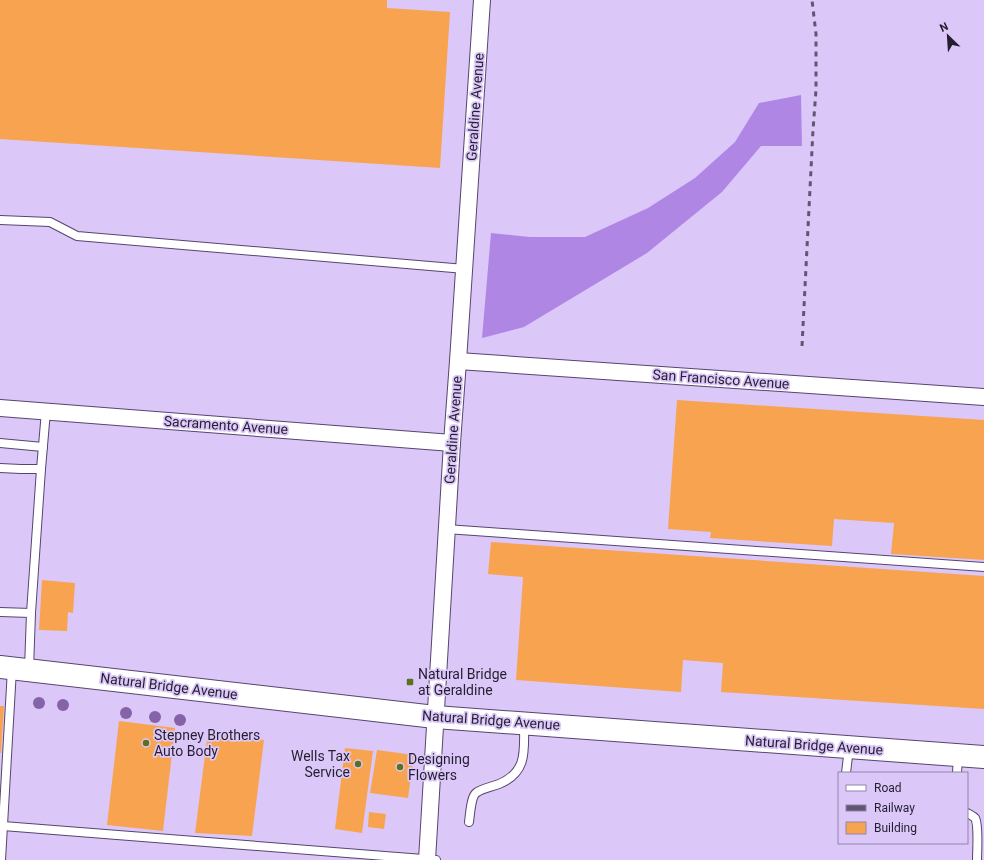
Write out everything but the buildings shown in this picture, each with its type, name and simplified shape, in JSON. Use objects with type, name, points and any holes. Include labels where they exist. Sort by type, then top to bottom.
[{"type":"main road","name":"Natural Bridge Avenue","points":[[14,668],[435,717],[849,747],[958,764],[984,757]]},
{"type":"street","name":"Geraldine Avenue","points":[[430,860],[435,717],[446,529],[465,269],[482,0]]},
{"type":"street","name":"San Francisco Avenue","points":[[458,362],[984,397]]},
{"type":"street","name":"Sacramento Avenue","points":[[0,408],[452,443]]},
{"type":"lane","points":[[0,220],[50,222],[77,236],[465,269]]},
{"type":"lane","points":[[1,860],[14,668],[31,613],[46,411]]},
{"type":"lane","points":[[0,443],[43,447]]},
{"type":"lane","points":[[0,468],[41,469]]},
{"type":"lane","points":[[446,529],[984,567]]},
{"type":"lane","points":[[0,612],[31,613]]},
{"type":"lane","points":[[469,822],[473,800],[476,793],[501,783],[511,777],[520,768],[523,759],[524,723]]},
{"type":"lane","points":[[846,772],[849,747]]},
{"type":"lane","points":[[968,813],[975,818],[977,827],[977,860]]},
{"type":"lane","points":[[3,826],[430,860]]},
{"type":"shaded area","points":[[801,95],[802,146],[761,146],[722,192],[647,253],[524,327],[482,338],[491,233],[530,237],[585,237],[648,208],[695,178],[735,142],[759,103]]},
{"type":"railway","points":[[802,346],[816,90],[816,34],[812,0]]},
{"type":"place","name":"Natural Bridge at Geraldine","points":[[410,682]]},
{"type":"place","name":"Stepney Brothers Auto Body","points":[[146,743]]},
{"type":"place","name":"Wells Tax Service","points":[[358,764]]},
{"type":"place","name":"Designing Flowers","points":[[400,767]]}]
